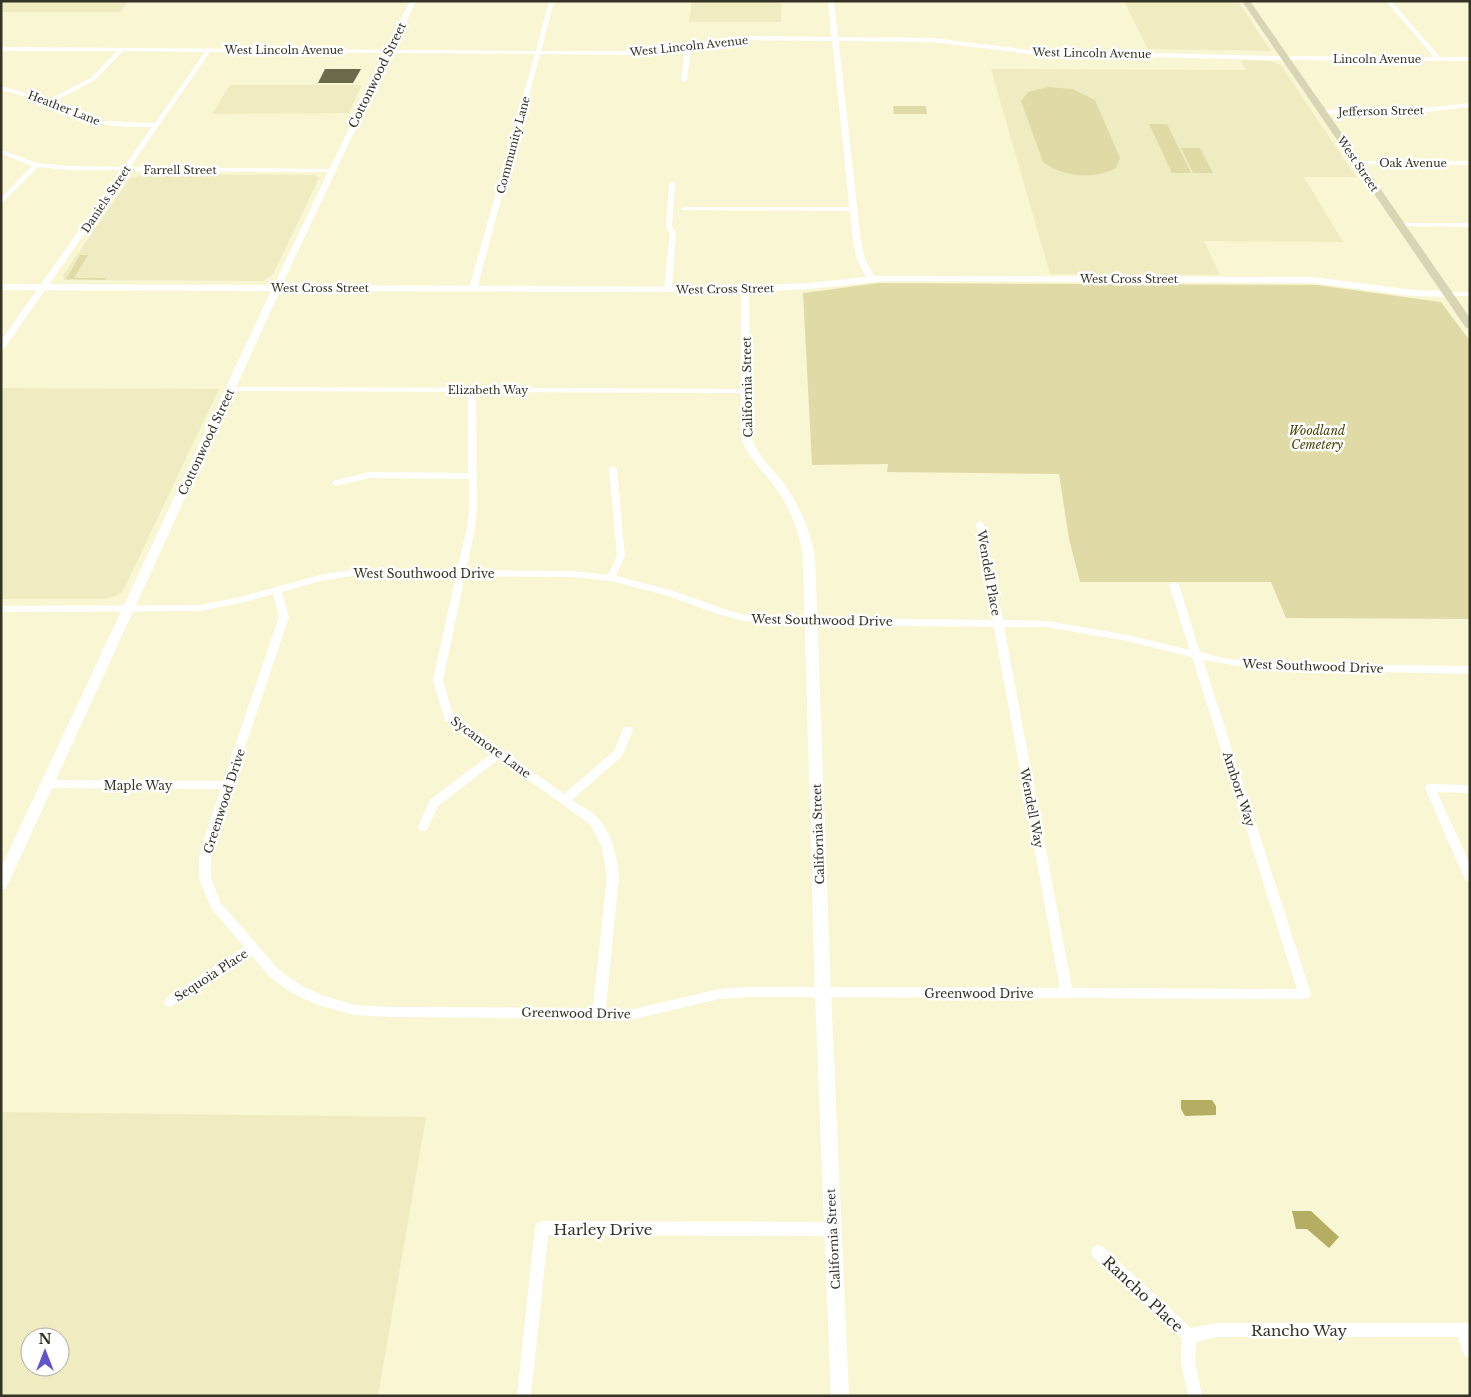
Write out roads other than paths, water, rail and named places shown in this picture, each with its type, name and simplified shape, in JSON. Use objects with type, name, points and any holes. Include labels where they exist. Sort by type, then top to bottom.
[{"type":"main road","name":"West Street","points":[[1246,1],[1470,326]]},
{"type":"street","name":"Cottonwood Street","points":[[1,884],[331,171],[412,1]]},
{"type":"street","name":"Community Lane","points":[[473,289],[552,1]]},
{"type":"street","points":[[831,1],[859,251],[870,279]]},
{"type":"street","points":[[1388,1],[1439,59]]},
{"type":"street","name":"West Lincoln Avenue","points":[[1,49],[388,50],[538,54],[630,53],[750,38],[943,41],[1030,52],[1285,59]]},
{"type":"street","points":[[684,80],[688,46]]},
{"type":"street","points":[[48,102],[93,79],[121,50]]},
{"type":"street","name":"Daniels Street","points":[[1,347],[209,50]]},
{"type":"street","name":"Lincoln Avenue","points":[[1285,59],[1470,59]]},
{"type":"street","name":"Heather Lane","points":[[1,88],[22,92],[84,118],[103,123],[156,125]]},
{"type":"street","name":"Jefferson Street","points":[[1322,112],[1407,112],[1470,105]]},
{"type":"street","name":"Farrell Street","points":[[1,152],[36,165],[126,170],[331,171]]},
{"type":"street","name":"Oak Avenue","points":[[1356,162],[1470,163]]},
{"type":"street","points":[[1,202],[20,179],[36,165]]},
{"type":"street","points":[[668,290],[673,233],[669,228],[672,184]]},
{"type":"street","points":[[684,209],[854,209]]},
{"type":"street","points":[[1399,225],[1470,225]]},
{"type":"street","name":"West Cross Street","points":[[1,287],[746,290],[819,286],[870,279],[1312,280],[1413,293],[1447,294]]},
{"type":"street","name":"California Street","points":[[746,290],[748,444],[755,456],[784,491],[804,533],[809,558],[823,993],[840,1396]]},
{"type":"street","points":[[1447,294],[1470,294]]},
{"type":"street","name":"Elizabeth Way","points":[[231,389],[746,391]]},
{"type":"street","name":"Sycamore Lane","points":[[472,390],[471,528],[438,680],[449,717],[498,754],[594,821],[606,838],[612,858],[613,876],[599,1013]]},
{"type":"street","points":[[611,578],[621,556],[613,469]]},
{"type":"street","points":[[336,483],[369,475],[472,476]]},
{"type":"street","name":"Wendell Place","points":[[980,524],[997,622]]},
{"type":"street","name":"West Southwood Drive","points":[[1,609],[128,610],[200,608],[339,574],[358,572],[462,571],[572,574],[611,578],[667,592],[721,612],[744,618],[811,621],[1047,624],[1081,628],[1196,655],[1258,666],[1470,670]]},
{"type":"street","name":"Ambort Way","points":[[1174,585],[1305,994]]},
{"type":"street","name":"Greenwood Drive","points":[[278,590],[284,617],[211,833],[205,857],[205,878],[215,905],[274,973],[296,989],[322,1001],[355,1010],[634,1014],[719,994],[750,992],[1305,994]]},
{"type":"street","name":"Wendell Way","points":[[997,622],[1067,993]]},
{"type":"street","points":[[565,800],[618,753],[628,730]]},
{"type":"street","points":[[423,827],[434,803],[498,754]]},
{"type":"street","name":"Maple Way","points":[[47,784],[228,785]]},
{"type":"street","points":[[1470,789],[1430,788],[1470,877]]},
{"type":"street","name":"Sequoia Place","points":[[170,1002],[252,948]]},
{"type":"street","name":"Harley Drive","points":[[524,1396],[542,1228],[832,1229]]},
{"type":"street","name":"Rancho Place","points":[[1098,1252],[1189,1336]]},
{"type":"street","name":"Rancho Way","points":[[1189,1336],[1217,1330],[1466,1330]]},
{"type":"street","points":[[1466,1330],[1470,1351]]},
{"type":"street","points":[[1189,1336],[1188,1361],[1196,1396]]},
{"type":"park label","name":"Woodland Cemetery","points":[[1317,437]]}]
